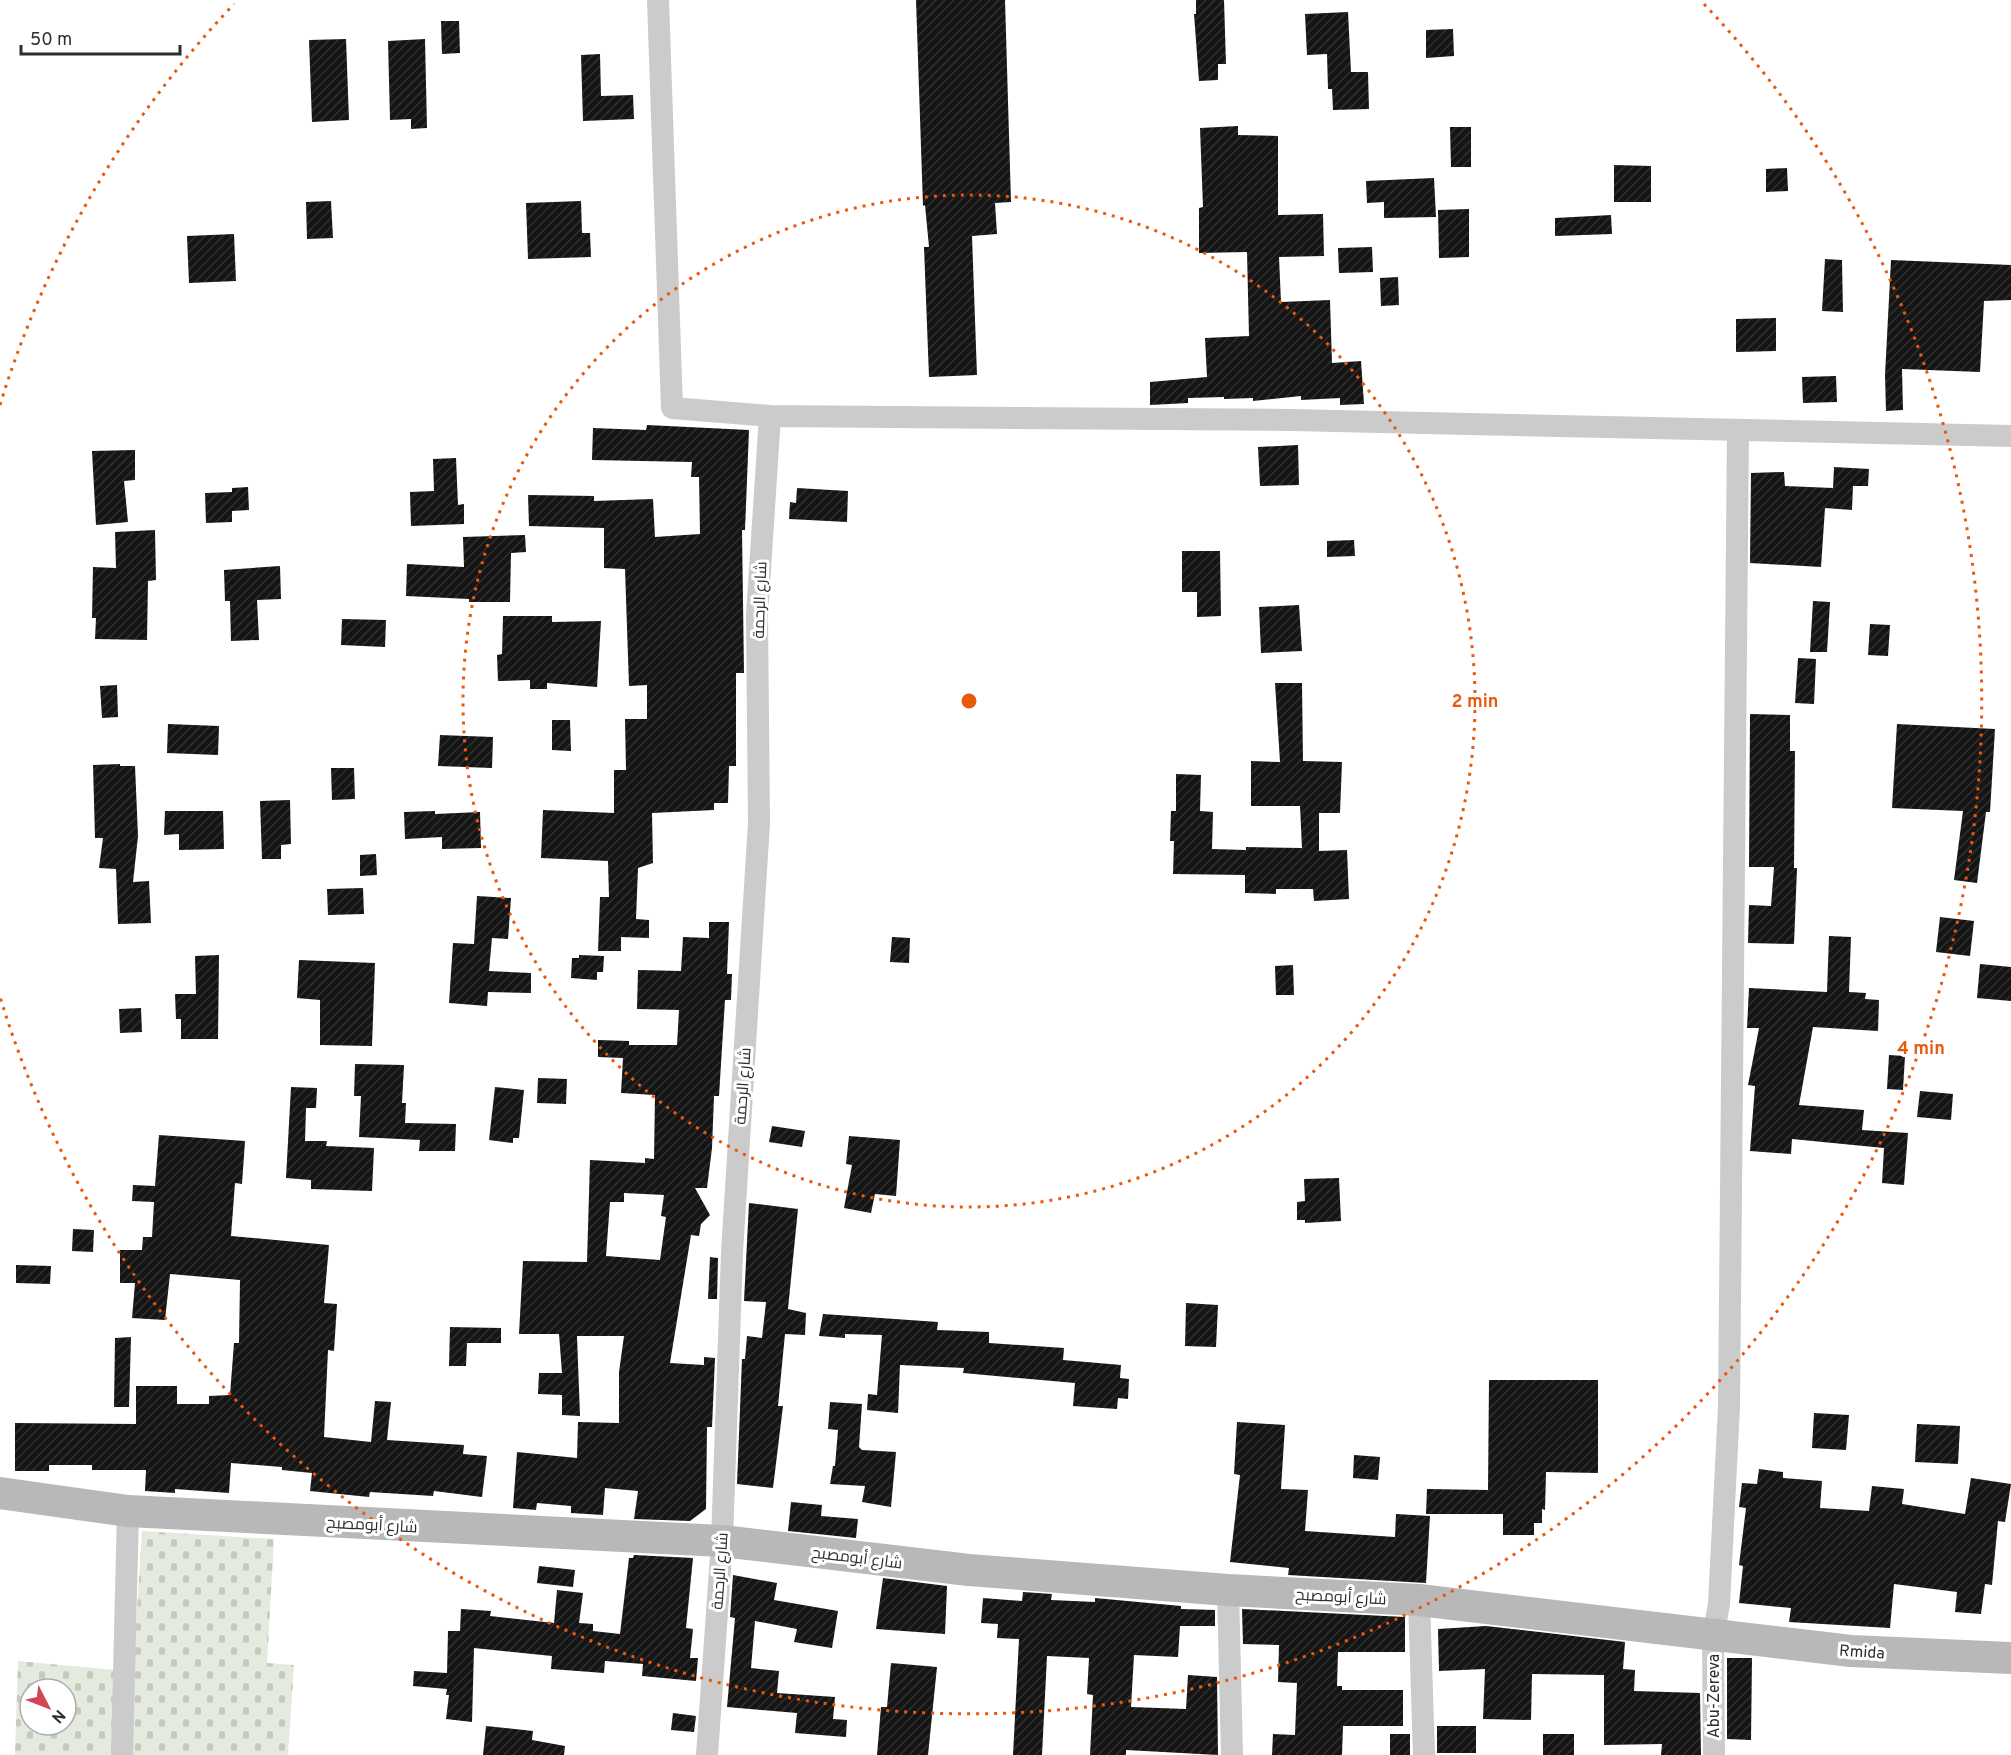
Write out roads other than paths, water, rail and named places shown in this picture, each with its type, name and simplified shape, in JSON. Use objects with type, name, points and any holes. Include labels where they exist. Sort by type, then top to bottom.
[{"type":"street","points":[[658,0],[672,408],[770,416],[1291,420],[2011,436]]},
{"type":"street","name":"شارع الرحمة","points":[[706,1755],[722,1541],[732,1252],[759,824],[757,615],[770,416]]},
{"type":"street","name":"Abu-Zereva","points":[[1714,1755],[1713,1637],[1719,1604],[1729,1407],[1738,430]]},
{"type":"street","name":"شارع أبومصبح","points":[[0,1493],[128,1511],[722,1541],[969,1570],[1228,1590],[1419,1600],[1713,1637]]},
{"type":"street","points":[[122,1755],[128,1511]]},
{"type":"street","points":[[1228,1590],[1232,1755]]},
{"type":"street","points":[[1419,1600],[1424,1755]]},
{"type":"street","name":"Rmida","points":[[1713,1637],[1851,1651],[2011,1658]]}]
